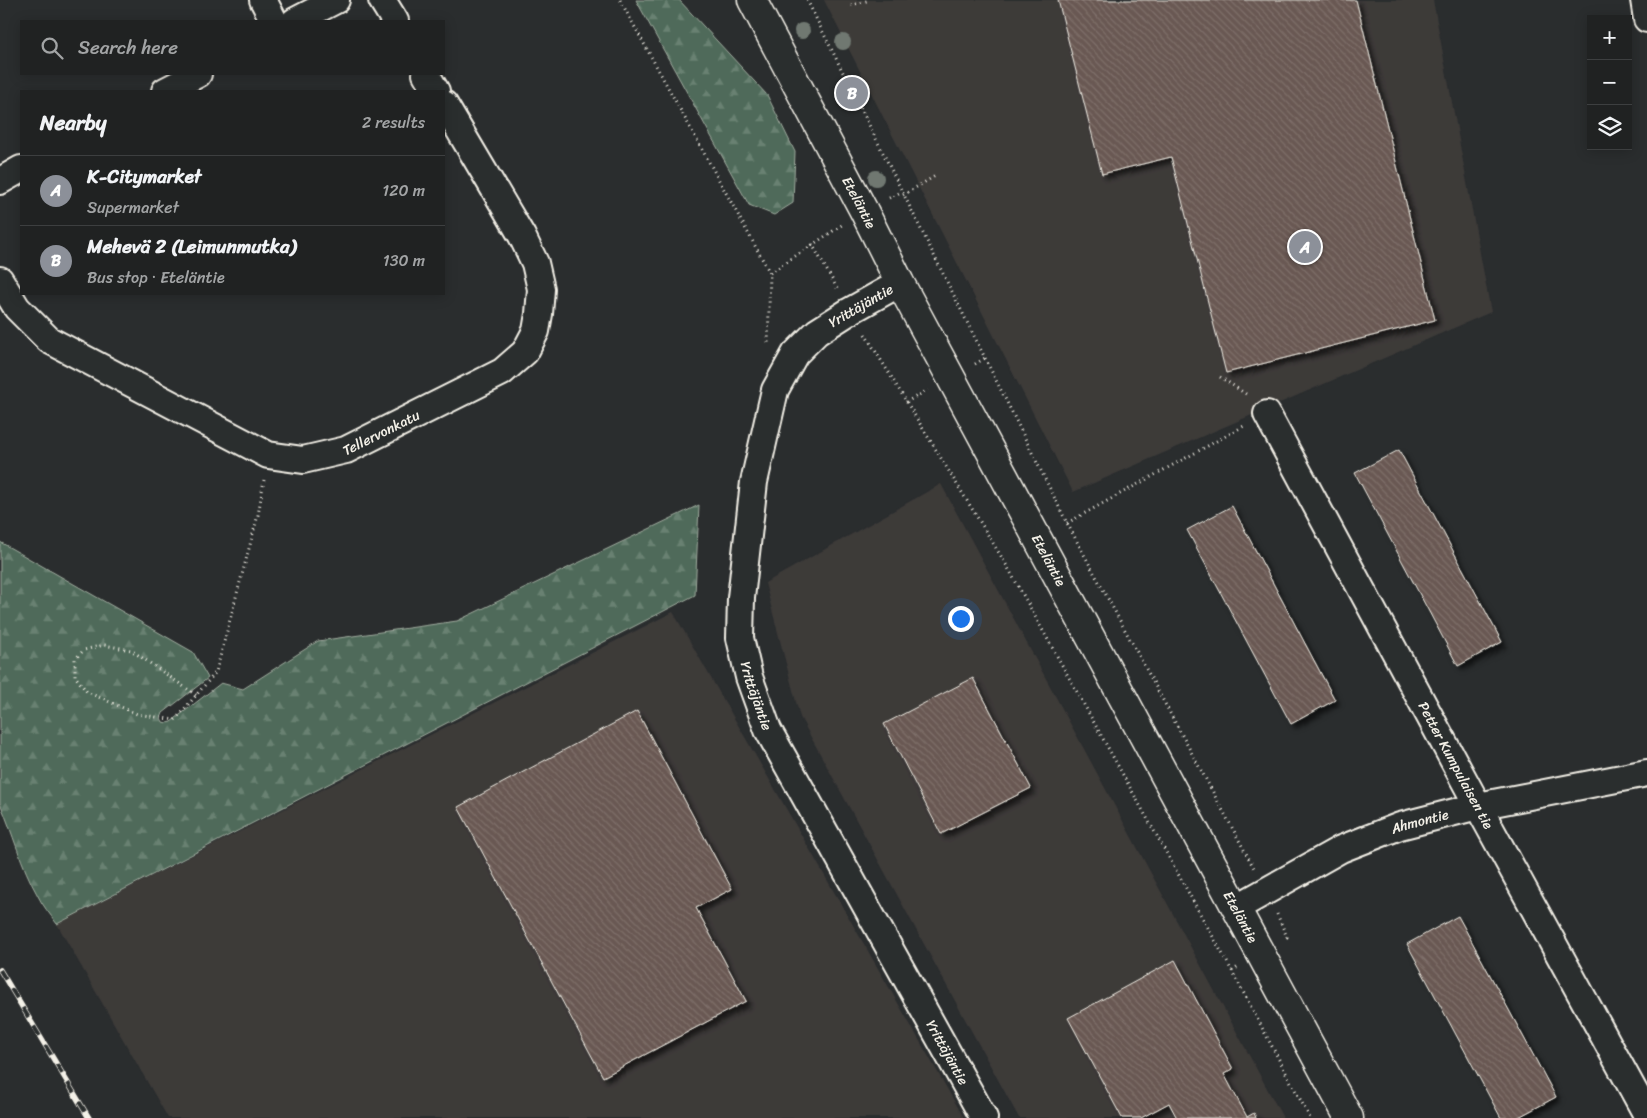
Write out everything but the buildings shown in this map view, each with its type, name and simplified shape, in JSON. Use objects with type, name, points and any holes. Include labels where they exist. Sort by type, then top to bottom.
[{"type":"street","points":[[263,0],[273,20]]},
{"type":"street","points":[[297,20],[336,0]]},
{"type":"street","points":[[382,0],[394,20]]},
{"type":"street","name":"Eteläntie","points":[[752,0],[900,283],[1349,1118]]},
{"type":"street","points":[[1644,0],[1647,19]]},
{"type":"street","points":[[168,90],[196,75]]},
{"type":"street","points":[[427,75],[435,90]]},
{"type":"street","name":"Tellervonkatu","points":[[0,280],[17,308],[49,340],[268,454],[303,460],[346,450],[502,372],[525,352],[536,331],[541,289],[535,263],[522,236],[445,106]]},
{"type":"street","points":[[0,181],[20,170]]},
{"type":"street","name":"Yrittäjäntie","points":[[900,283],[850,310],[817,332],[796,354],[776,390],[754,482],[741,598],[740,638],[749,677],[768,730],[984,1118]]},
{"type":"street","name":"Petter Kumpulaisen tie","points":[[1267,414],[1478,806],[1644,1100]]},
{"type":"street","name":"Ahmontie","points":[[1236,908],[1341,849],[1400,826],[1478,806],[1647,774]]},
{"type":"path","points":[[620,0],[770,273],[768,353]]},
{"type":"path","points":[[806,0],[1067,523],[1266,890],[1287,937],[1232,971]]},
{"type":"path","points":[[851,5],[870,0]]},
{"type":"path","points":[[902,195],[937,175]]},
{"type":"path","points":[[770,273],[812,244],[850,310],[1007,566],[1232,971],[1310,1118]]},
{"type":"path","points":[[1067,523],[1267,414],[1245,392],[1220,377]]},
{"type":"path","points":[[196,695],[131,650],[104,645],[84,650],[75,659],[75,676],[87,692],[137,714],[175,720],[216,672],[258,515],[268,454]]},
{"type":"shaded area","points":[[824,0],[1433,0],[1491,312],[1073,492]]},
{"type":"shaded area","points":[[941,484],[1283,1118],[1019,1118],[800,717],[765,583]]},
{"type":"shaded area","points":[[673,612],[964,1118],[168,1118],[57,924]]},
{"type":"green space","points":[[636,0],[679,0],[767,95],[795,152],[793,203],[774,215],[749,205]]},
{"type":"green space","points":[[699,505],[695,595],[57,924],[41,902],[26,872],[0,803],[0,542],[193,652],[208,678],[163,713],[161,718],[163,722],[167,723],[171,722],[221,683],[243,689],[318,641],[457,621]]},
{"type":"railway","points":[[0,970],[89,1118]]},
{"type":"place","name":"Mehevä 2 (Leimunmutka)","points":[[852,93]]},
{"type":"place","name":"K-Citymarket","points":[[1305,247]]}]
